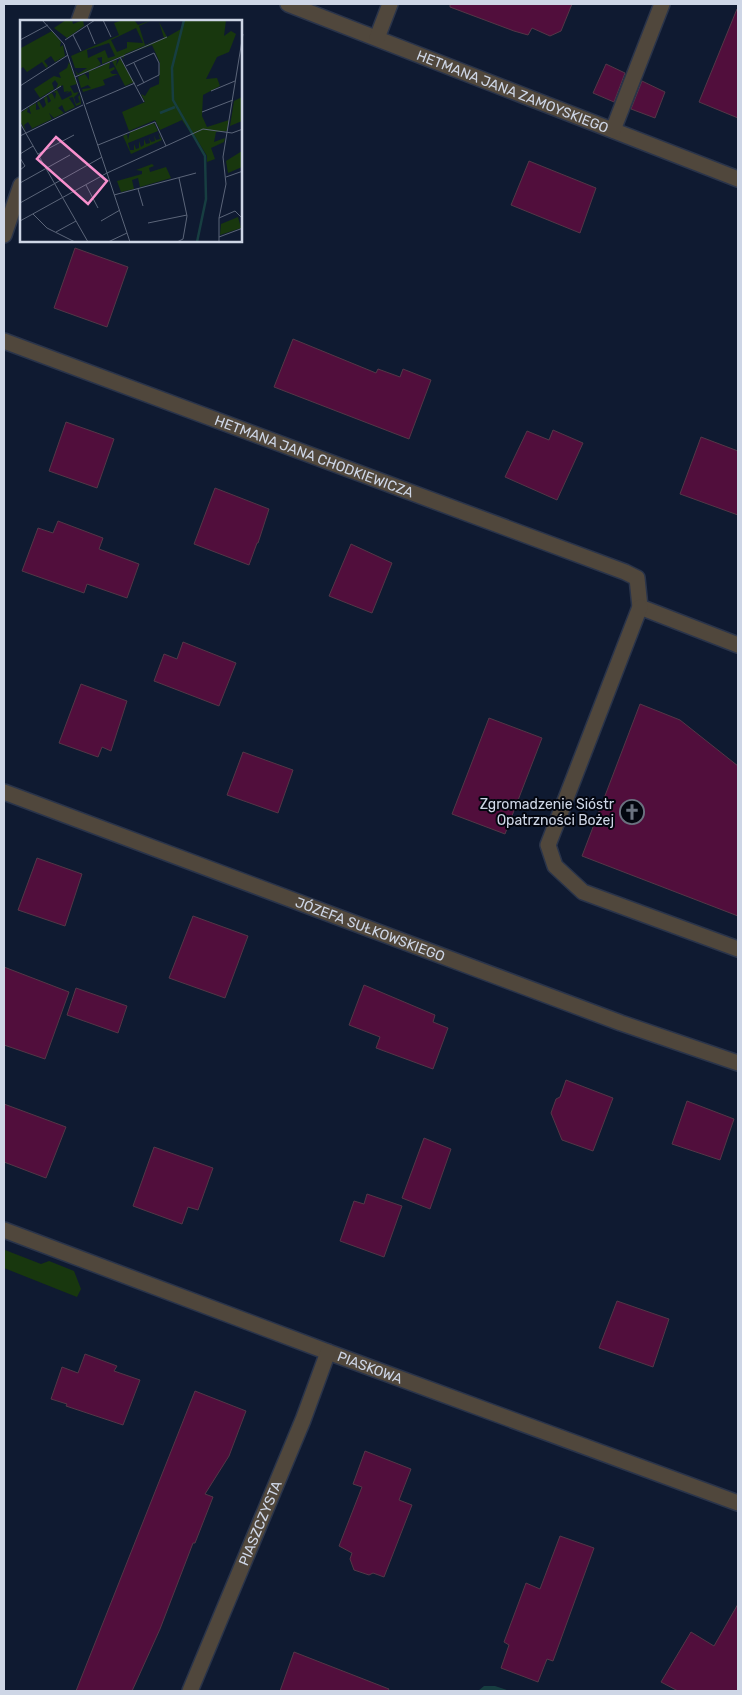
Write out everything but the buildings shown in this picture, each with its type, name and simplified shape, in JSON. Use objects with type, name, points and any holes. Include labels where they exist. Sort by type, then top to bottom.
[{"type":"street","points":[[79,20],[85,4]]},
{"type":"street","name":"HETMANA JANA ZAMOYSKIEGO","points":[[288,4],[738,179]]},
{"type":"street","points":[[377,38],[390,4]]},
{"type":"street","points":[[614,130],[662,4]]},
{"type":"street","points":[[4,235],[20,188]]},
{"type":"street","name":"HETMANA JANA CHODKIEWICZA","points":[[4,340],[625,572],[637,578],[640,607]]},
{"type":"street","points":[[738,645],[640,607],[548,845],[555,866],[582,892],[738,949]]},
{"type":"street","name":"JÓZEFA SUŁKOWSKIEGO","points":[[4,792],[602,1016],[738,1063]]},
{"type":"street","name":"PIASKOWA","points":[[4,1230],[738,1503]]},
{"type":"street","name":"PIASZCZYSTA","points":[[190,1691],[303,1420],[328,1352]]},
{"type":"green space","points":[[5,1250],[41,1264],[49,1261],[74,1271],[81,1289],[77,1297],[4,1268]]},
{"type":"shaded area","points":[[484,1686],[495,1686],[510,1691],[478,1691]]},
{"type":"place","name":"Zgromadzenie Sióstr Opatrzności Bożej","points":[[632,812]]}]
